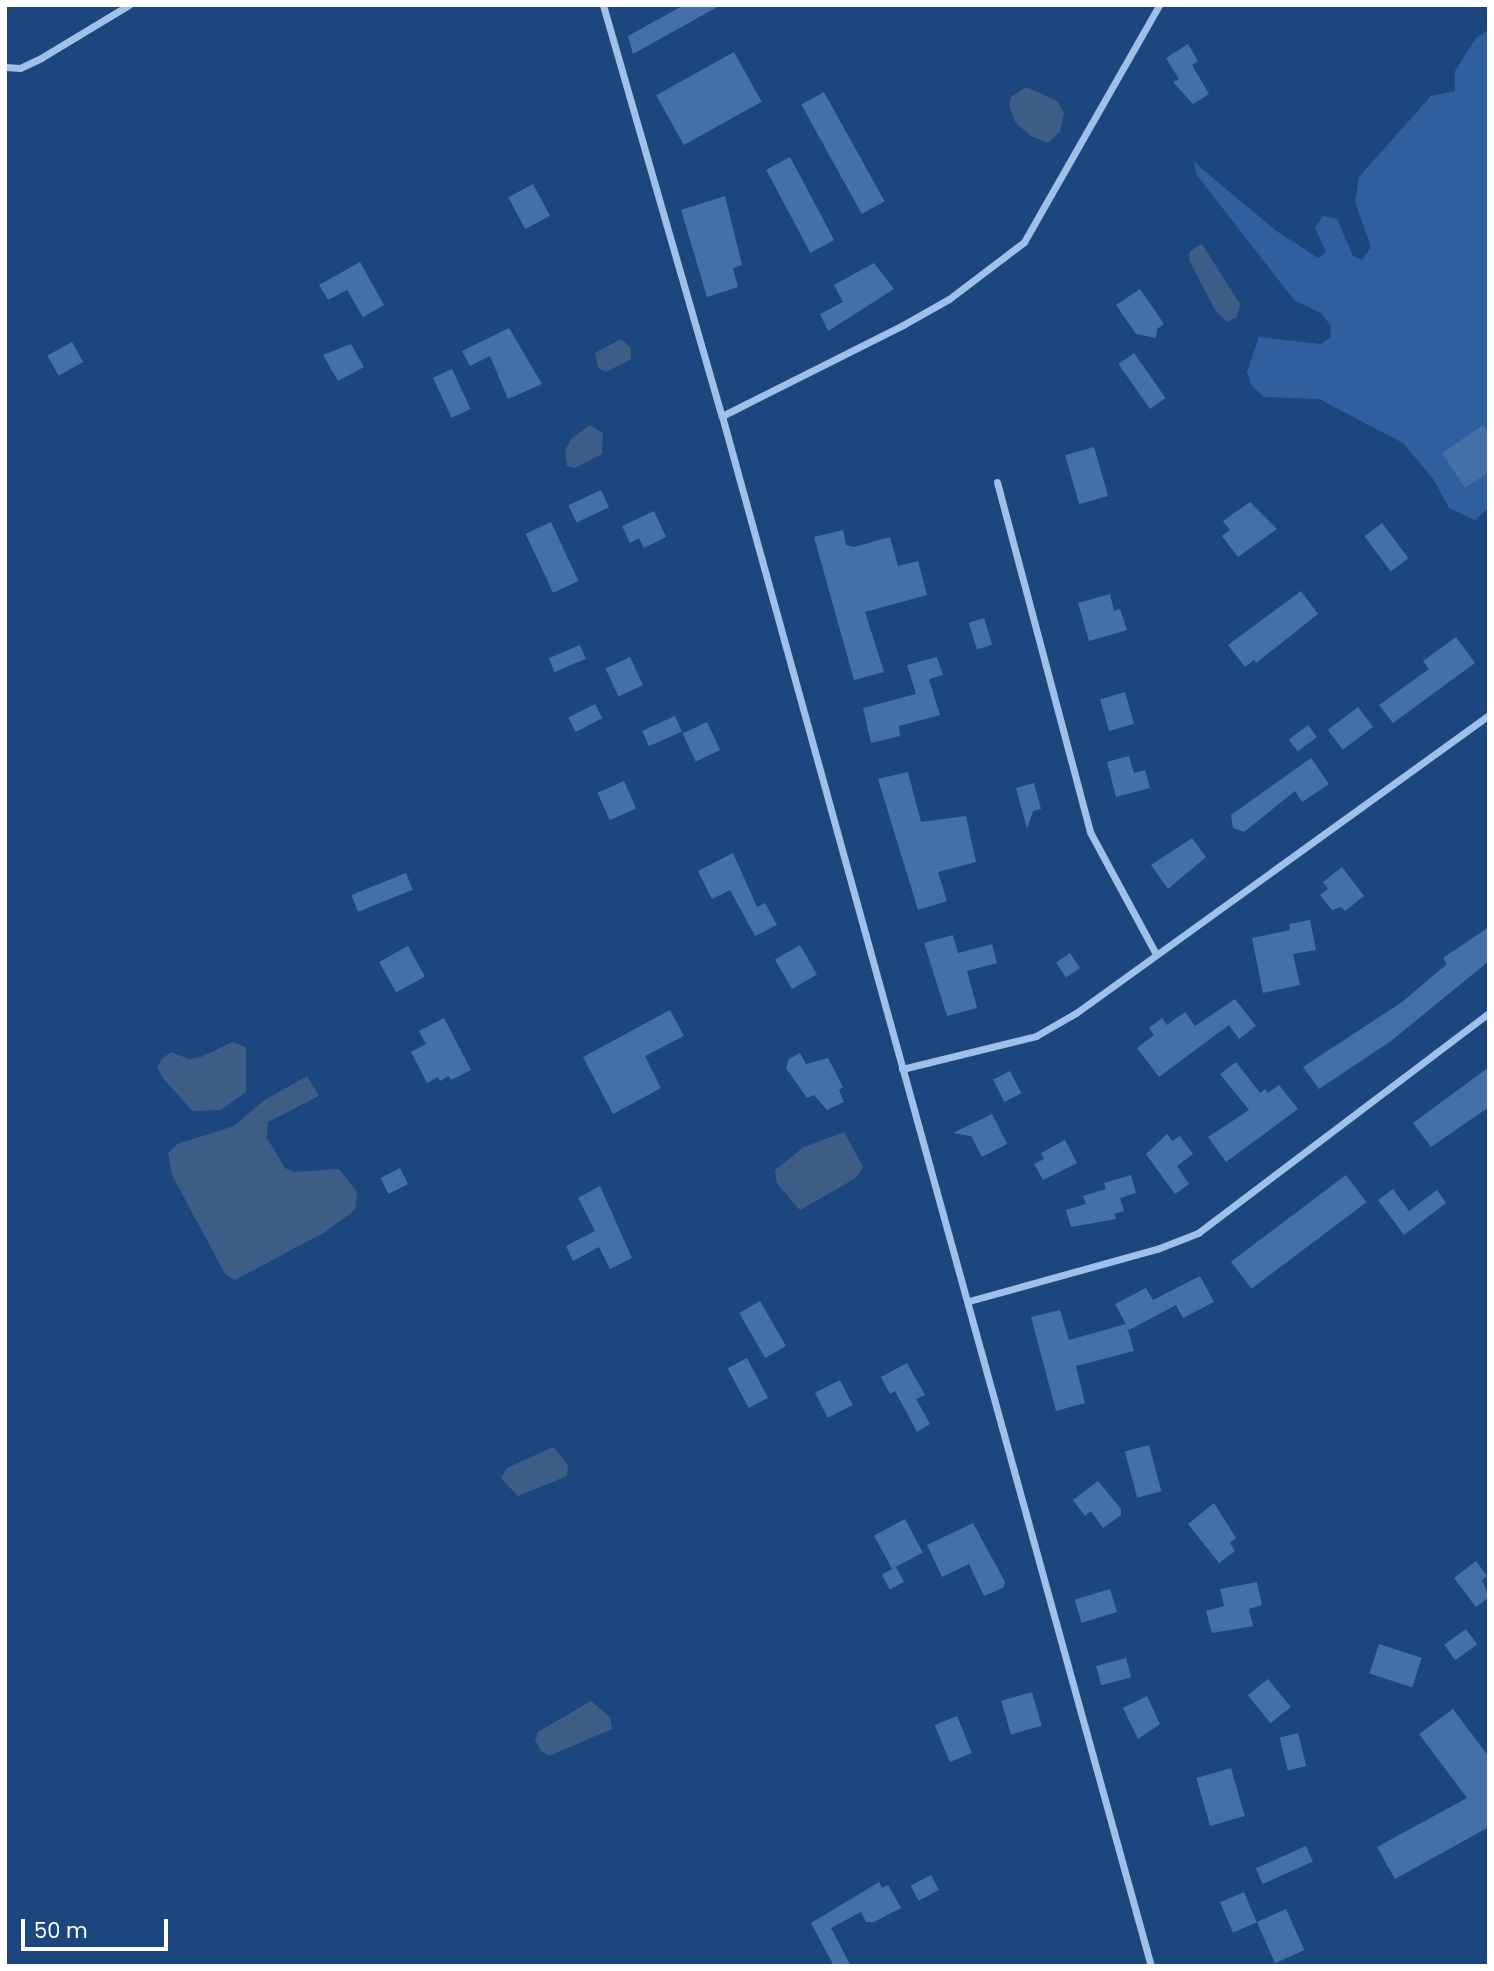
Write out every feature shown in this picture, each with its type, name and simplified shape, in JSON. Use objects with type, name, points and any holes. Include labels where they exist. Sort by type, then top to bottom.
[{"type":"street","points":[[5,67],[20,68],[41,58],[129,5]]},
{"type":"street","points":[[603,5],[722,416],[902,1069],[969,1301],[1044,1590],[1151,1966]]},
{"type":"street","points":[[722,416],[926,312],[1024,242],[1159,5]]},
{"type":"street","points":[[997,482],[1090,832],[1156,954]]},
{"type":"street","points":[[902,1069],[1036,1036],[1156,954],[1489,715]]},
{"type":"street","points":[[969,1301],[1157,1249],[1198,1233],[1489,1013]]},
{"type":"shaded area","points":[[1489,30],[1489,507],[1475,520],[1449,508],[1433,479],[1403,443],[1319,399],[1264,397],[1251,385],[1247,372],[1259,337],[1321,344],[1330,338],[1331,326],[1321,313],[1294,300],[1196,174],[1194,162],[1275,230],[1318,258],[1326,252],[1315,228],[1323,216],[1337,219],[1353,256],[1362,260],[1371,247],[1355,202],[1359,177],[1431,96],[1455,91],[1455,71],[1476,38]]},
{"type":"shaded area","points":[[1026,87],[1057,101],[1064,113],[1060,132],[1048,143],[1031,136],[1015,122],[1009,105],[1011,97]]},
{"type":"shaded area","points":[[1202,244],[1240,304],[1237,317],[1227,322],[1215,310],[1189,260],[1190,251]]},
{"type":"shaded area","points":[[621,339],[631,348],[631,359],[606,372],[598,368],[595,353]]},
{"type":"shaded area","points":[[590,425],[603,433],[602,454],[575,468],[567,466],[565,451],[571,439]]},
{"type":"shaded area","points":[[232,1042],[246,1047],[246,1092],[221,1110],[192,1111],[163,1078],[157,1067],[171,1052],[189,1059],[201,1057]]},
{"type":"shaded area","points":[[307,1076],[319,1096],[268,1122],[267,1138],[285,1168],[294,1172],[339,1169],[357,1192],[355,1210],[325,1232],[235,1280],[225,1274],[172,1175],[168,1153],[177,1144],[234,1126],[263,1101]]},
{"type":"shaded area","points":[[844,1132],[863,1167],[856,1178],[800,1210],[777,1184],[775,1170],[804,1147]]},
{"type":"shaded area","points":[[553,1447],[568,1465],[567,1476],[518,1496],[501,1478],[507,1468]]},
{"type":"shaded area","points":[[591,1701],[610,1717],[612,1729],[549,1756],[541,1751],[535,1740],[538,1732]]},
{"type":"building","points":[[684,5],[721,5],[633,54],[628,36]]},
{"type":"building","points":[[1188,44],[1198,61],[1192,65],[1209,94],[1193,104],[1173,82],[1179,79],[1166,58]]},
{"type":"building","points":[[734,52],[762,102],[684,145],[656,95]]},
{"type":"building","points":[[824,92],[885,201],[862,214],[801,105]]},
{"type":"building","points":[[790,157],[834,240],[810,253],[766,170]]},
{"type":"building","points":[[533,184],[550,216],[525,229],[508,197]]},
{"type":"building","points":[[725,196],[742,265],[733,268],[738,287],[707,297],[681,210]]},
{"type":"building","points":[[360,262],[384,305],[363,317],[347,290],[328,300],[319,285]]},
{"type":"building","points":[[874,263],[894,289],[828,331],[820,314],[843,302],[834,285]]},
{"type":"building","points":[[1140,289],[1164,324],[1157,329],[1156,338],[1136,334],[1116,305]]},
{"type":"building","points":[[509,328],[542,384],[508,399],[490,356],[470,366],[462,351]]},
{"type":"building","points":[[72,342],[83,362],[59,376],[48,356]]},
{"type":"building","points":[[351,344],[364,367],[338,381],[323,355]]},
{"type":"building","points":[[1134,353],[1166,398],[1150,409],[1118,364]]},
{"type":"building","points":[[452,369],[471,409],[452,418],[433,378]]},
{"type":"building","points":[[1483,425],[1489,434],[1489,472],[1465,488],[1442,453]]},
{"type":"building","points":[[1094,447],[1108,496],[1079,504],[1065,455]]},
{"type":"building","points":[[601,490],[609,507],[576,522],[568,505]]},
{"type":"building","points":[[1250,502],[1277,529],[1238,557],[1222,536],[1230,530],[1223,521]]},
{"type":"building","points":[[654,511],[666,537],[644,548],[639,538],[630,543],[622,526]]},
{"type":"building","points":[[551,522],[578,581],[553,593],[526,534]]},
{"type":"building","points":[[1382,523],[1408,558],[1391,571],[1364,536]]},
{"type":"building","points":[[843,530],[846,545],[854,547],[890,537],[898,566],[918,561],[927,595],[865,612],[884,672],[854,680],[814,537]]},
{"type":"building","points":[[1301,591],[1318,614],[1256,663],[1254,660],[1245,667],[1228,645]]},
{"type":"building","points":[[1110,594],[1114,611],[1120,609],[1127,630],[1089,641],[1078,603]]},
{"type":"building","points":[[984,618],[992,645],[977,649],[969,623]]},
{"type":"building","points":[[1456,637],[1475,663],[1393,723],[1379,705],[1429,669],[1423,661]]},
{"type":"building","points":[[580,645],[586,659],[555,672],[549,658]]},
{"type":"building","points":[[630,657],[643,685],[619,697],[606,668]]},
{"type":"building","points":[[937,657],[943,675],[929,679],[940,715],[899,726],[900,736],[871,743],[863,708],[916,694],[907,665]]},
{"type":"building","points":[[1125,692],[1134,724],[1109,731],[1100,699]]},
{"type":"building","points":[[595,704],[602,718],[576,732],[568,718]]},
{"type":"building","points":[[1358,707],[1373,727],[1343,750],[1328,730]]},
{"type":"building","points":[[675,716],[682,732],[649,746],[642,731]]},
{"type":"building","points":[[707,722],[720,750],[696,762],[683,733]]},
{"type":"building","points":[[1308,725],[1317,737],[1298,751],[1289,739]]},
{"type":"building","points":[[1129,756],[1134,773],[1145,770],[1150,788],[1116,797],[1107,762]]},
{"type":"building","points":[[1311,758],[1329,784],[1302,802],[1295,791],[1244,832],[1233,828],[1231,815]]},
{"type":"building","points":[[908,772],[921,822],[966,816],[976,862],[938,872],[947,901],[918,910],[878,779]]},
{"type":"building","points":[[624,781],[636,808],[610,820],[598,793]]},
{"type":"building","points":[[1034,783],[1041,809],[1033,811],[1027,829],[1016,788]]},
{"type":"building","points":[[1192,838],[1206,857],[1168,889],[1151,865]]},
{"type":"building","points":[[733,853],[757,907],[765,903],[777,925],[755,936],[730,890],[712,899],[698,871]]},
{"type":"building","points":[[1342,867],[1364,896],[1345,911],[1341,907],[1332,910],[1320,895],[1328,889],[1323,882]]},
{"type":"building","points":[[406,873],[413,890],[358,912],[351,895]]},
{"type":"building","points":[[1310,920],[1316,950],[1293,954],[1300,985],[1263,993],[1252,938],[1290,930],[1289,924]]},
{"type":"building","points":[[1489,927],[1489,961],[1391,1041],[1319,1089],[1303,1067],[1402,1002],[1447,964],[1443,958]]},
{"type":"building","points":[[953,935],[958,953],[992,944],[997,963],[967,971],[977,1008],[947,1016],[924,943]]},
{"type":"building","points":[[800,945],[817,974],[792,989],[775,960]]},
{"type":"building","points":[[408,946],[425,977],[396,993],[379,962]]},
{"type":"building","points":[[1070,953],[1080,968],[1066,977],[1056,963]]},
{"type":"building","points":[[1235,999],[1256,1026],[1239,1039],[1229,1025],[1159,1077],[1137,1048],[1154,1035],[1149,1028],[1162,1018],[1167,1025],[1185,1012],[1195,1026]]},
{"type":"building","points":[[670,1010],[684,1036],[645,1056],[661,1088],[613,1114],[583,1057]]},
{"type":"building","points":[[444,1018],[471,1070],[451,1080],[449,1076],[440,1081],[438,1077],[427,1083],[411,1052],[426,1044],[419,1031]]},
{"type":"building","points":[[800,1053],[806,1064],[828,1058],[843,1087],[839,1090],[844,1102],[827,1110],[814,1095],[807,1098],[786,1068],[789,1059]]},
{"type":"building","points":[[1236,1062],[1260,1093],[1265,1089],[1268,1093],[1279,1085],[1298,1109],[1226,1162],[1208,1137],[1249,1110],[1220,1074]]},
{"type":"building","points":[[1489,1067],[1489,1107],[1431,1147],[1413,1123]]},
{"type":"building","points":[[1010,1071],[1021,1093],[1004,1102],[993,1080]]},
{"type":"building","points":[[992,1114],[1007,1144],[982,1157],[971,1136],[953,1133]]},
{"type":"building","points":[[1167,1134],[1172,1141],[1180,1136],[1193,1154],[1177,1166],[1189,1184],[1175,1194],[1146,1154]]},
{"type":"building","points":[[1065,1140],[1077,1163],[1043,1180],[1034,1164],[1044,1159],[1041,1153]]},
{"type":"building","points":[[400,1168],[408,1184],[389,1194],[380,1178]]},
{"type":"building","points":[[1131,1175],[1136,1193],[1120,1198],[1124,1211],[1114,1214],[1116,1219],[1071,1227],[1066,1210],[1086,1204],[1083,1196],[1106,1189],[1104,1183]]},
{"type":"building","points":[[1346,1175],[1366,1202],[1251,1289],[1231,1262]]},
{"type":"building","points":[[600,1186],[632,1258],[610,1269],[599,1247],[573,1261],[566,1246],[595,1231],[578,1198]]},
{"type":"building","points":[[1393,1189],[1409,1211],[1437,1190],[1446,1203],[1404,1235],[1378,1200]]},
{"type":"building","points":[[1200,1276],[1214,1302],[1183,1318],[1176,1305],[1129,1330],[1127,1327],[1134,1351],[1076,1366],[1085,1403],[1056,1411],[1031,1317],[1060,1310],[1069,1340],[1126,1324],[1115,1304],[1146,1288],[1153,1300]]},
{"type":"building","points":[[760,1301],[786,1346],[765,1358],[739,1313]]},
{"type":"building","points":[[747,1358],[768,1398],[749,1408],[728,1368]]},
{"type":"building","points":[[907,1363],[925,1395],[916,1399],[930,1424],[917,1432],[895,1391],[890,1394],[881,1377]]},
{"type":"building","points":[[840,1380],[853,1405],[828,1418],[815,1393]]},
{"type":"building","points":[[1149,1445],[1161,1491],[1137,1498],[1125,1451]]},
{"type":"building","points":[[1098,1481],[1121,1509],[1121,1515],[1103,1528],[1091,1511],[1085,1516],[1073,1500]]},
{"type":"building","points":[[1214,1503],[1236,1538],[1230,1543],[1235,1551],[1219,1563],[1188,1524]]},
{"type":"building","points":[[905,1519],[923,1553],[892,1569],[874,1535]]},
{"type":"building","points":[[973,1523],[1005,1582],[1003,1588],[984,1596],[969,1564],[942,1577],[927,1545]]},
{"type":"building","points":[[1476,1561],[1487,1576],[1482,1580],[1489,1597],[1476,1607],[1454,1578]]},
{"type":"building","points":[[896,1567],[904,1582],[890,1590],[882,1575]]},
{"type":"building","points":[[1257,1582],[1262,1605],[1249,1609],[1253,1626],[1212,1633],[1206,1611],[1224,1606],[1220,1589]]},
{"type":"building","points":[[1110,1589],[1117,1612],[1082,1623],[1075,1600]]},
{"type":"building","points":[[1466,1629],[1477,1644],[1455,1660],[1444,1645]]},
{"type":"building","points":[[1379,1644],[1422,1658],[1412,1687],[1369,1673]]},
{"type":"building","points":[[1126,1658],[1131,1677],[1101,1685],[1096,1666]]},
{"type":"building","points":[[1268,1679],[1291,1707],[1270,1723],[1248,1695]]},
{"type":"building","points":[[1032,1692],[1042,1726],[1011,1734],[1001,1701]]},
{"type":"building","points":[[1147,1696],[1160,1724],[1138,1739],[1123,1708]]},
{"type":"building","points":[[1453,1709],[1489,1757],[1489,1827],[1395,1879],[1377,1847],[1467,1798],[1419,1734]]},
{"type":"building","points":[[957,1716],[972,1753],[950,1762],[935,1725]]},
{"type":"building","points":[[1298,1733],[1306,1766],[1288,1771],[1280,1738]]},
{"type":"building","points":[[1231,1768],[1245,1816],[1210,1826],[1196,1778]]},
{"type":"building","points":[[1306,1846],[1313,1862],[1263,1884],[1256,1868]]},
{"type":"building","points":[[931,1875],[939,1890],[919,1901],[911,1886]]},
{"type":"building","points":[[879,1882],[882,1888],[888,1885],[901,1908],[874,1922],[866,1922],[861,1912],[831,1928],[851,1966],[834,1966],[811,1923]]},
{"type":"building","points":[[1244,1892],[1257,1922],[1233,1933],[1220,1902]]},
{"type":"building","points":[[1286,1909],[1304,1950],[1275,1963],[1257,1922]]}]
